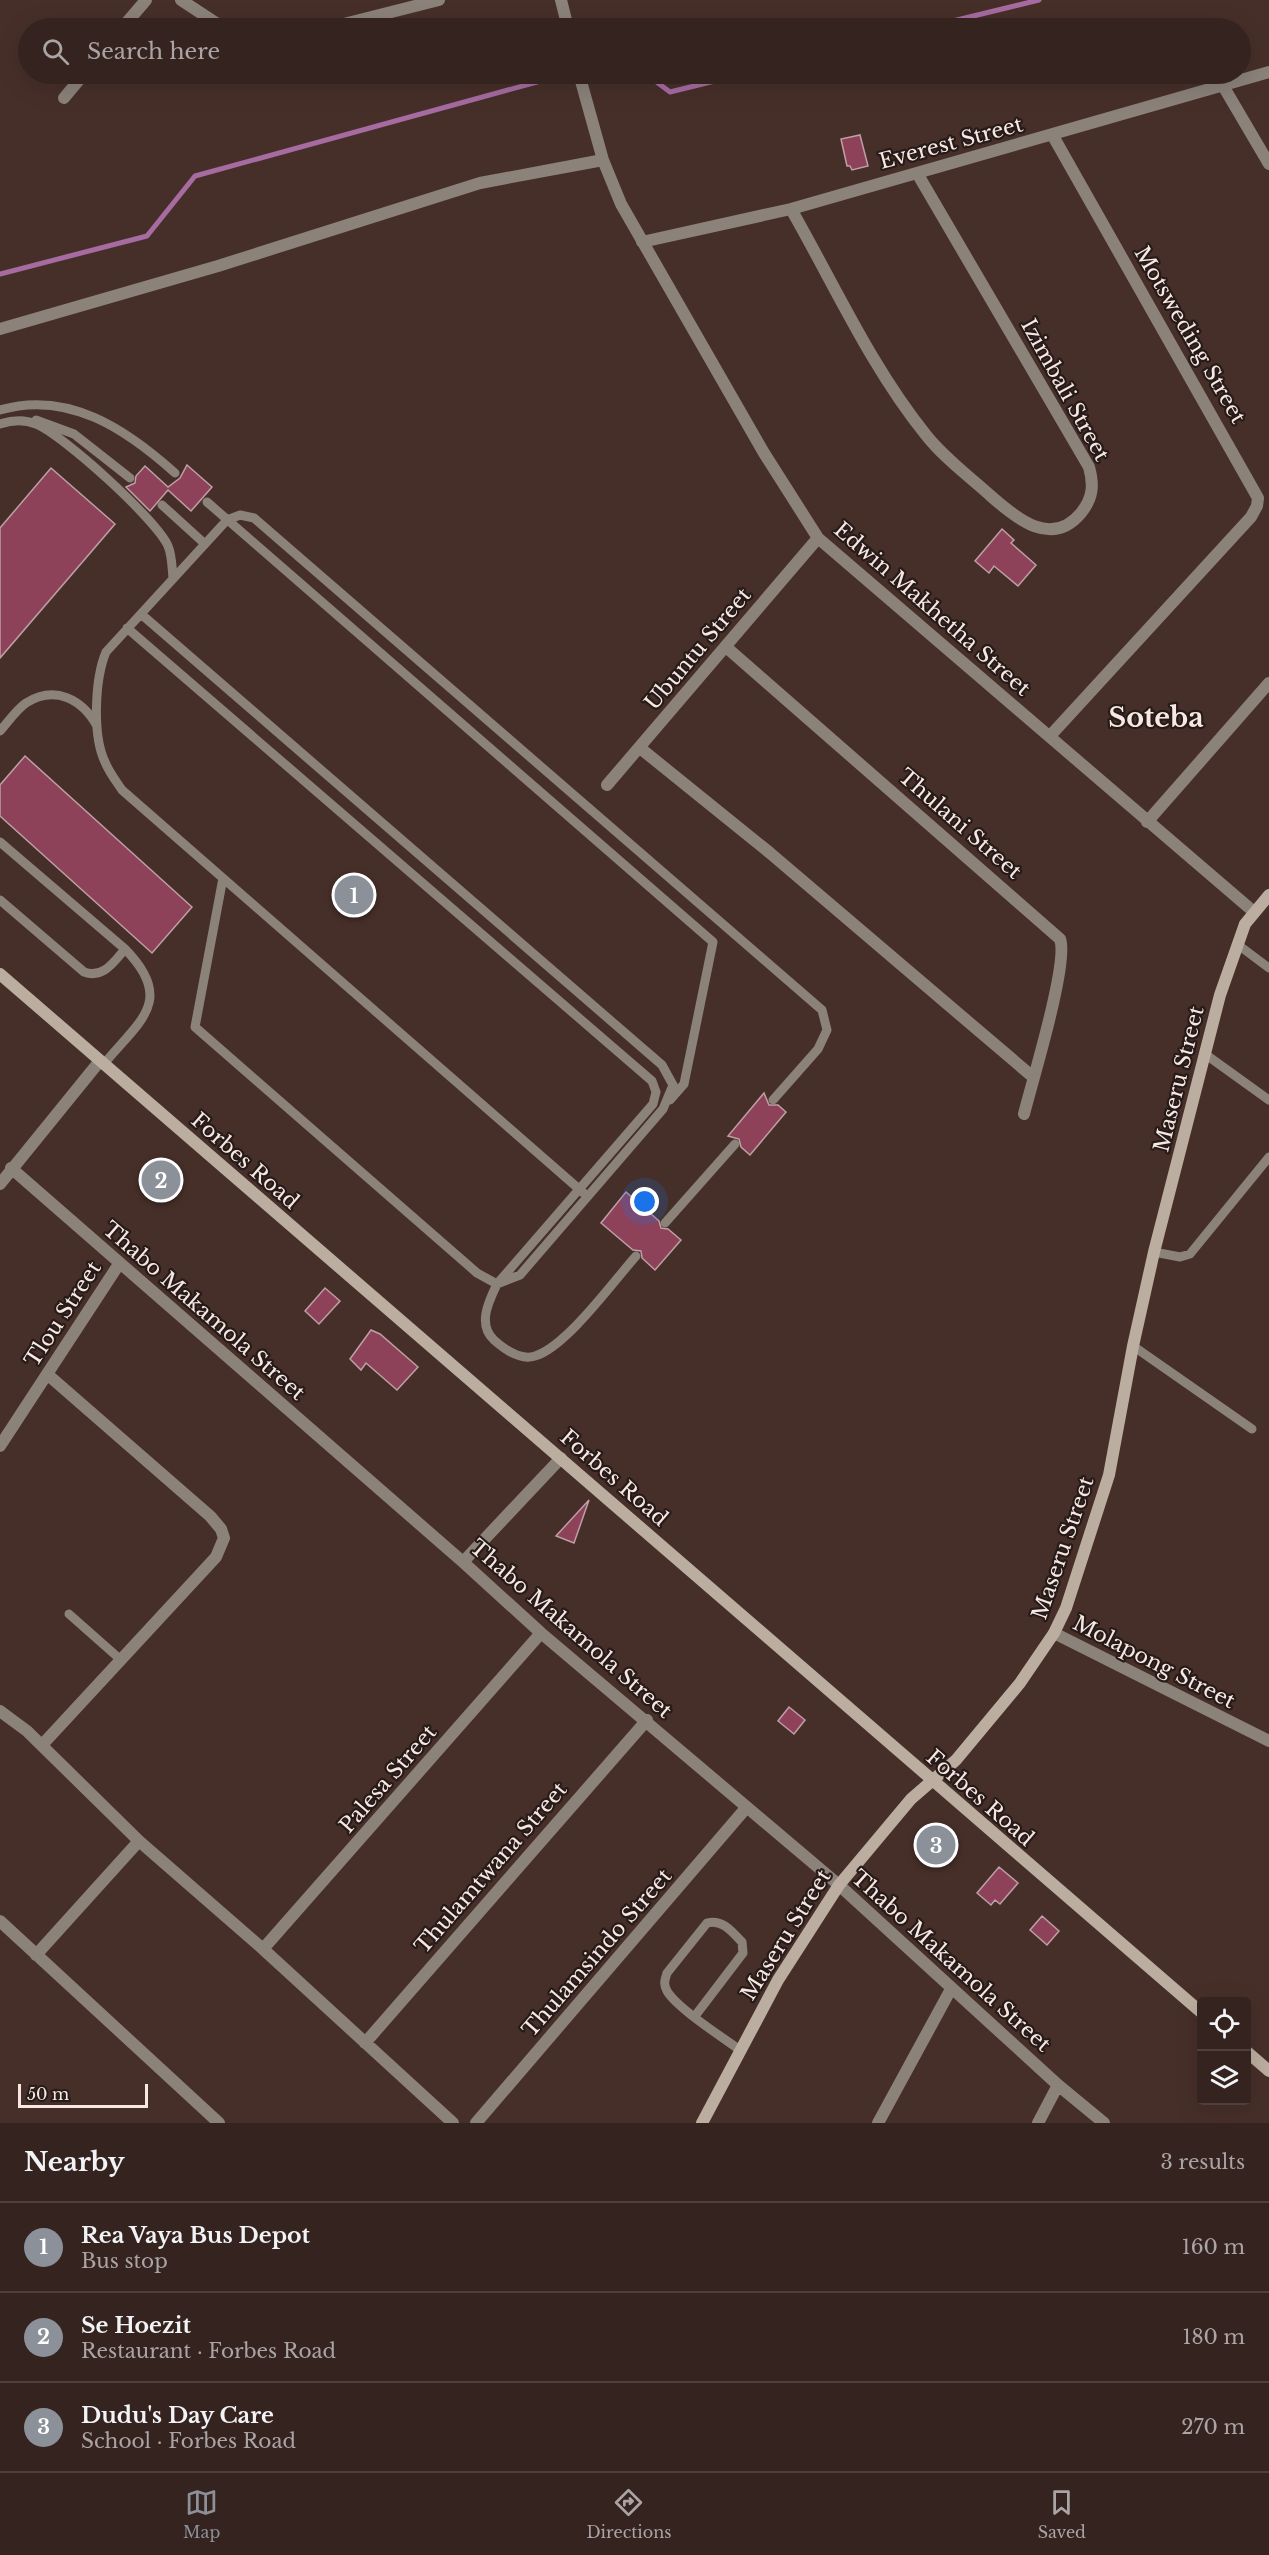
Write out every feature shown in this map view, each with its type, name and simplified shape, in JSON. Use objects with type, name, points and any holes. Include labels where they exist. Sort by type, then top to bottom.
[{"type":"street","points":[[131,18],[146,0]]},
{"type":"street","points":[[181,0],[208,18]]},
{"type":"street","points":[[368,18],[439,0]]},
{"type":"street","points":[[561,0],[566,18]]},
{"type":"street","name":"Everest Street","points":[[1251,77],[1269,72]]},
{"type":"street","points":[[64,98],[76,84]]},
{"type":"street","name":"Edwin Makhetha Street","points":[[582,84],[603,159],[621,204],[764,453],[818,538],[1254,912]]},
{"type":"street","points":[[1222,84],[1269,164]]},
{"type":"street","name":"Everest Street","points":[[642,242],[791,208],[1053,136],[1222,84]]},
{"type":"street","name":"Motsweding Street","points":[[1050,736],[1251,517],[1257,506],[1258,498],[1053,136]]},
{"type":"street","points":[[0,329],[218,266],[480,183],[603,159]]},
{"type":"street","name":"Izimbali Street","points":[[791,208],[878,363],[925,434],[988,494],[1026,524],[1045,530],[1065,526],[1079,515],[1090,499],[1093,485],[1089,467],[917,172]]},
{"type":"street","name":"Ubuntu Street","points":[[607,785],[818,538]]},
{"type":"street","name":"Thulani Street","points":[[726,647],[1060,939],[1063,946],[1062,964],[1024,1114]]},
{"type":"street","points":[[1147,822],[1269,683]]},
{"type":"street","points":[[640,748],[770,853],[1033,1077]]},
{"type":"street","name":"Maseru Street","points":[[702,2123],[800,1941],[839,1885],[911,1799],[956,1760],[1020,1683],[1054,1633],[1066,1608],[1109,1475],[1133,1346],[1154,1252],[1205,1054],[1245,924],[1269,895]]},
{"type":"street","name":"Forbes Road","points":[[0,974],[1197,2009]]},
{"type":"street","points":[[0,1184],[11,1168],[101,1063]]},
{"type":"street","name":"Thabo Makamola Street","points":[[11,1168],[464,1562],[541,1633],[647,1720],[746,1808],[839,1885],[951,1989],[1104,2123]]},
{"type":"street","name":"Tlou Street","points":[[0,1446],[119,1264]]},
{"type":"street","points":[[42,1745],[216,1557],[224,1538],[221,1528],[210,1516],[47,1374]]},
{"type":"street","points":[[464,1562],[561,1458]]},
{"type":"street","name":"Palesa Street","points":[[263,1948],[541,1633]]},
{"type":"street","name":"Molapong Street","points":[[1054,1633],[1269,1741]]},
{"type":"street","points":[[0,1711],[42,1745],[139,1841],[263,1948],[453,2123]]},
{"type":"street","name":"Thulamtwana Street","points":[[365,2043],[647,1720]]},
{"type":"street","name":"Thulamsindo Street","points":[[476,2123],[746,1808]]},
{"type":"street","points":[[36,1955],[139,1841]]},
{"type":"street","points":[[0,1922],[219,2123]]},
{"type":"street","points":[[878,2123],[951,1989]]},
{"type":"street","points":[[1251,2055],[1269,2070]]},
{"type":"street","points":[[1038,2123],[1058,2085]]},
{"type":"lane","points":[[0,410],[21,404],[48,403],[74,409],[101,420],[128,436],[175,473]]},
{"type":"lane","points":[[0,424],[12,420],[31,419],[48,423],[74,434],[130,478]]},
{"type":"lane","points":[[12,420],[35,423],[51,432],[152,522],[168,547],[173,578]]},
{"type":"lane","points":[[207,502],[713,942],[684,1084],[582,1193]]},
{"type":"lane","points":[[162,506],[205,544]]},
{"type":"lane","points":[[582,1193],[122,790],[104,760],[98,728],[96,687],[99,669],[106,652],[227,520],[240,515],[254,518],[822,1010],[827,1030],[818,1049],[773,1100]]},
{"type":"lane","points":[[141,614],[662,1065],[673,1085],[663,1108]]},
{"type":"lane","points":[[127,628],[652,1081],[656,1092],[653,1104],[520,1275],[497,1284],[485,1311],[489,1335],[507,1352],[533,1357],[558,1344],[636,1256]]},
{"type":"lane","points":[[0,731],[26,703],[51,693],[74,698],[90,712],[98,728]]},
{"type":"lane","points":[[0,842],[125,949],[142,966],[148,978],[150,1000],[144,1016],[101,1063]]},
{"type":"lane","points":[[222,878],[195,1027],[477,1273],[497,1284]]},
{"type":"lane","points":[[0,900],[84,972],[102,972],[125,949]]},
{"type":"lane","points":[[1237,944],[1269,968]]},
{"type":"lane","points":[[1205,1054],[1269,1100]]},
{"type":"lane","points":[[665,1223],[735,1144]]},
{"type":"lane","points":[[1154,1252],[1179,1257],[1190,1254],[1269,1156]]},
{"type":"lane","points":[[1133,1346],[1252,1429]]},
{"type":"lane","points":[[69,1614],[121,1660]]},
{"type":"lane","points":[[695,2016],[743,1953],[742,1942],[722,1924],[715,1921],[707,1923],[667,1973],[664,1982],[668,1992],[695,2016],[740,2050]]},
{"type":"building","points":[[860,135],[868,166],[852,170],[850,166],[847,166],[841,139]]},
{"type":"building","points":[[187,465],[212,487],[191,511],[168,490],[150,511],[126,487],[135,483],[136,476],[145,466],[168,487],[180,478]]},
{"type":"building","points":[[51,468],[115,524],[0,658],[0,528]]},
{"type":"building","points":[[1002,529],[1014,540],[1011,543],[1036,565],[1018,586],[994,566],[989,573],[975,561]]},
{"type":"building","points":[[25,756],[192,907],[152,953],[0,816],[0,785]]},
{"type":"building","points":[[764,1093],[769,1105],[778,1105],[786,1112],[750,1155],[741,1147],[739,1139],[728,1136]]},
{"type":"building","points":[[626,1192],[659,1221],[661,1228],[668,1229],[681,1240],[655,1270],[642,1258],[641,1251],[633,1250],[601,1223]]},
{"type":"building","points":[[325,1288],[340,1301],[319,1324],[305,1311]]},
{"type":"building","points":[[371,1330],[380,1334],[418,1367],[397,1390],[366,1363],[361,1370],[350,1359]]},
{"type":"building","points":[[589,1500],[574,1543],[556,1536]]},
{"type":"building","points":[[789,1707],[805,1720],[794,1734],[778,1721]]},
{"type":"building","points":[[942,1828],[949,1839],[934,1851],[926,1838]]},
{"type":"building","points":[[999,1867],[1018,1883],[1000,1904],[995,1900],[991,1905],[977,1893]]},
{"type":"building","points":[[1042,1916],[1059,1931],[1047,1945],[1030,1930]]},
{"type":"waterway","points":[[965,18],[1039,0]]},
{"type":"waterway","points":[[0,274],[147,236],[195,176],[530,84]]},
{"type":"waterway","points":[[659,84],[670,92],[702,84]]},
{"type":"place","name":"Rea Vaya Bus Depot","points":[[354,895]]},
{"type":"place","name":"Se Hoezit","points":[[161,1180]]},
{"type":"place","name":"Dudu's Day Care","points":[[936,1845]]},
{"type":"district","name":"Soteba","points":[[1156,718]]}]
